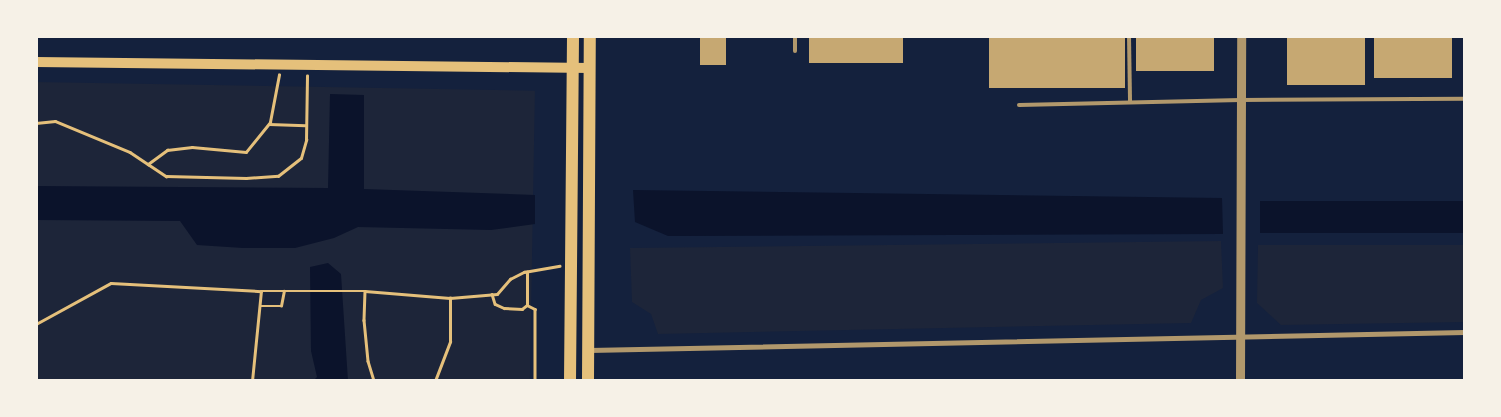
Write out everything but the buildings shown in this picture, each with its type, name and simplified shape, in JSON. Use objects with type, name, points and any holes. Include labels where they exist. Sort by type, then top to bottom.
[{"type":"main road","points":[[570,381],[574,36]]},
{"type":"main road","points":[[588,381],[590,36]]},
{"type":"main road","points":[[36,62],[590,68]]},
{"type":"street","points":[[1240,36],[1240,381]]},
{"type":"street","points":[[588,350],[1465,332]]},
{"type":"lane","points":[[795,36],[795,51]]},
{"type":"lane","points":[[1129,36],[1130,102]]},
{"type":"lane","points":[[1019,105],[1240,100],[1465,100]]},
{"type":"path","points":[[148,164],[167,150],[192,147],[246,152],[268,124],[281,65]]},
{"type":"path","points":[[36,123],[55,121],[130,152],[166,176],[246,178],[278,176],[301,158],[306,140],[308,66]]},
{"type":"path","points":[[268,124],[305,125]]},
{"type":"path","points":[[36,324],[111,282],[261,291],[365,291],[450,298],[497,294],[510,279],[527,272],[572,264]]},
{"type":"path","points":[[527,272],[527,305]]},
{"type":"path","points":[[252,381],[261,291]]},
{"type":"path","points":[[260,306],[281,306],[284,291]]},
{"type":"path","points":[[365,291],[368,354],[374,381]]},
{"type":"path","points":[[492,294],[495,304],[504,308],[522,308],[527,305]]},
{"type":"path","points":[[435,381],[450,342],[450,298]]},
{"type":"path","points":[[527,305],[535,309],[535,381]]},
{"type":"shaded area","points":[[36,82],[535,91],[530,381],[36,381]]},
{"type":"shaded area","points":[[330,94],[364,95],[364,189],[535,195],[535,224],[491,230],[358,227],[334,238],[295,248],[243,248],[197,245],[180,221],[36,220],[36,186],[328,188]]},
{"type":"shaded area","points":[[633,190],[1222,198],[1223,234],[668,236],[635,222]]},
{"type":"shaded area","points":[[1260,201],[1465,201],[1465,233],[1260,233]]},
{"type":"shaded area","points":[[1221,241],[1223,288],[1201,300],[1191,323],[658,334],[651,314],[632,302],[630,248]]},
{"type":"shaded area","points":[[1258,245],[1465,245],[1465,322],[1281,325],[1257,303]]},
{"type":"shaded area","points":[[328,263],[341,274],[348,381],[313,381],[317,377],[311,351],[310,267]]}]
